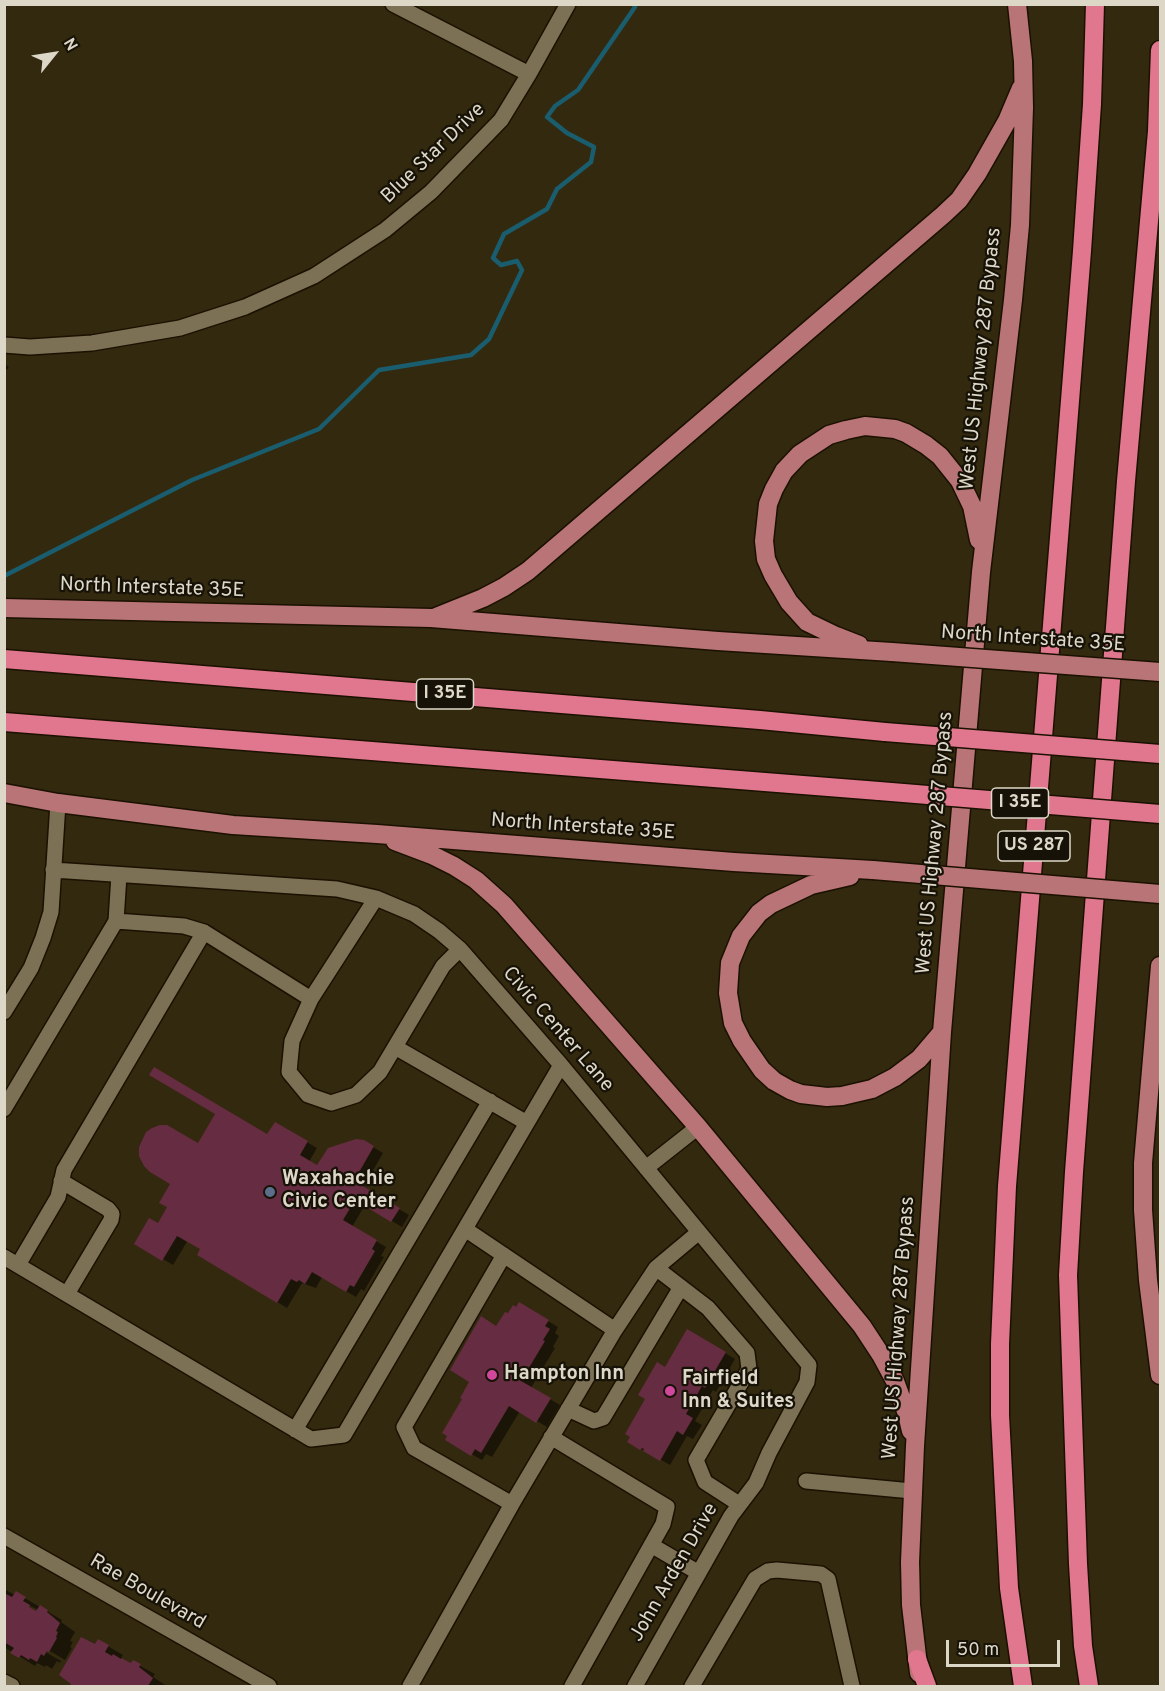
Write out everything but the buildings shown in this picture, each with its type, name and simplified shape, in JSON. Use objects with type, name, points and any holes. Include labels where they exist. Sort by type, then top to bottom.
[{"type":"highway","name":"US 287","points":[[1023,1686],[1009,1588],[1000,1415],[1000,1333],[1007,1186],[1082,251],[1092,104],[1095,4]]},
{"type":"highway","name":"US 287","points":[[1089,1686],[1083,1646],[1078,1564],[1068,1275],[1126,481],[1157,131],[1161,50]]},
{"type":"highway","name":"I 35E","points":[[4,659],[1161,754]]},
{"type":"highway","name":"I 35E","points":[[4,722],[1161,814]]},
{"type":"highway","points":[[917,1659],[927,1686]]},
{"type":"main road","name":"West US Highway 287 Bypass","points":[[920,1686],[910,1584],[912,1491],[942,1032],[981,572],[1020,225],[1024,108],[1023,60],[1017,4]]},
{"type":"main road","points":[[432,618],[483,598],[528,571],[943,215],[959,200],[977,174],[1008,121],[1023,80]]},
{"type":"main road","points":[[883,651],[836,636],[807,622],[789,602],[766,559],[764,541],[768,504],[784,471],[800,454],[829,435],[865,426],[895,429],[917,439],[940,456],[960,481],[972,506],[976,523],[981,572]]},
{"type":"main road","name":"North Interstate 35E","points":[[4,608],[432,618],[718,641],[1161,672]]},
{"type":"main road","name":"North Interstate 35E","points":[[4,794],[233,825],[873,870],[1161,894]]},
{"type":"main road","points":[[377,834],[454,866],[476,880],[504,905],[698,1128],[862,1326],[895,1381],[915,1446]]},
{"type":"main road","points":[[873,870],[811,885],[780,899],[759,913],[741,936],[730,963],[728,993],[733,1023],[753,1059],[774,1082],[801,1094],[827,1097],[856,1094],[884,1084],[919,1059],[942,1032]]},
{"type":"main road","points":[[1161,966],[1143,1163],[1143,1210],[1148,1280],[1161,1375]]},
{"type":"street","points":[[393,4],[529,74]]},
{"type":"street","name":"Blue Star Drive","points":[[4,345],[30,347],[92,343],[180,328],[245,307],[314,276],[385,230],[431,192],[501,120],[568,4]]},
{"type":"street","points":[[4,1012],[31,968],[51,912],[58,803]]},
{"type":"street","name":"Civic Center Lane","points":[[53,870],[337,889],[376,898],[414,914],[460,949],[561,1065],[808,1365],[807,1382],[769,1453],[756,1483]]},
{"type":"street","points":[[4,1109],[116,921],[119,875]]},
{"type":"street","points":[[376,898],[311,999],[292,1041],[289,1072],[308,1095],[331,1102],[356,1095],[380,1072],[443,966],[460,949]]},
{"type":"street","points":[[116,921],[184,926],[204,932],[311,999]]},
{"type":"street","points":[[204,932],[64,1170],[58,1197],[11,1261],[311,1439],[344,1435],[561,1065]]},
{"type":"street","points":[[395,1047],[527,1123]]},
{"type":"street","points":[[295,1430],[490,1101]]},
{"type":"street","points":[[646,1168],[698,1128]]},
{"type":"street","points":[[61,1181],[108,1209],[112,1214],[111,1220],[67,1294]]},
{"type":"street","points":[[465,1229],[615,1330]]},
{"type":"street","points":[[410,1686],[512,1504],[615,1330],[656,1268],[699,1232]]},
{"type":"street","points":[[504,1255],[404,1427],[414,1448],[512,1504]]},
{"type":"street","points":[[656,1268],[708,1308],[747,1353],[749,1370],[696,1460],[705,1482],[740,1504]]},
{"type":"street","points":[[568,1409],[594,1421],[603,1418],[681,1287]]},
{"type":"street","points":[[551,1437],[667,1507],[663,1524],[572,1686]]},
{"type":"street","points":[[806,1481],[912,1491]]},
{"type":"street","name":"John Arden Drive","points":[[635,1686],[740,1504],[756,1483]]},
{"type":"street","name":"Rae Boulevard","points":[[4,1536],[270,1686]]},
{"type":"street","points":[[651,1545],[699,1573]]},
{"type":"street","points":[[692,1686],[755,1579],[768,1571],[777,1570],[821,1574],[828,1580],[852,1686]]},
{"type":"street","points":[[4,1682],[12,1686]]},
{"type":"waterway","points":[[4,576],[192,480],[319,429],[379,370],[471,355],[489,339],[522,270],[517,261],[501,265],[493,258],[504,234],[547,209],[557,189],[591,162],[594,147],[567,133],[547,117],[555,106],[578,90],[635,7],[634,4]]},
{"type":"place","name":"Waxahachie Civic Center","points":[[270,1192]]},
{"type":"place","name":"Hampton Inn","points":[[492,1375]]},
{"type":"place","name":"Fairfield Inn & Suites","points":[[670,1391]]}]
